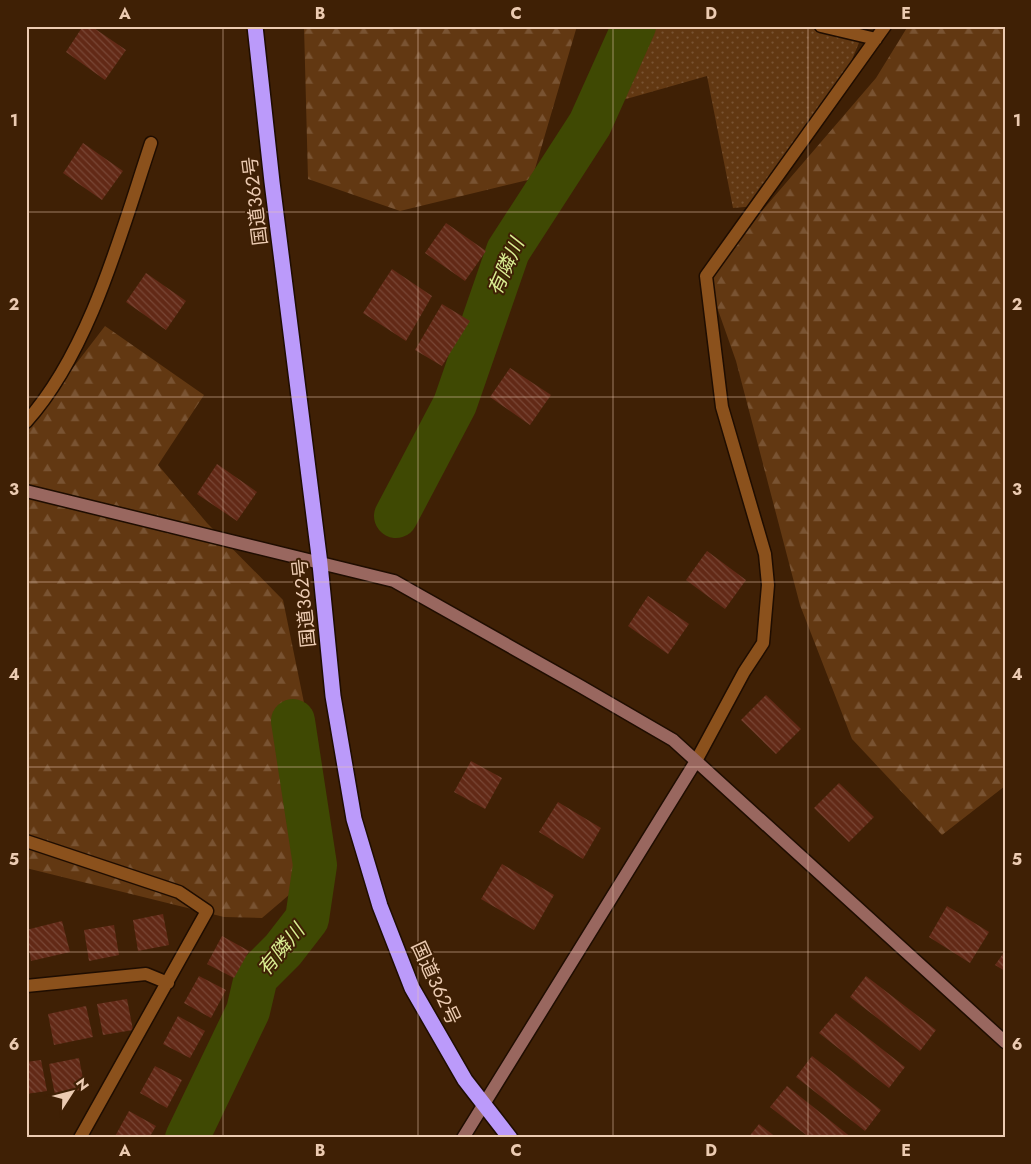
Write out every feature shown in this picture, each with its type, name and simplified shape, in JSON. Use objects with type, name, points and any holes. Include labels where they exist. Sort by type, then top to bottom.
[{"type":"highway","name":"国道362号","points":[[255,26],[273,192],[320,564],[333,696],[354,819],[380,906],[412,988],[443,1045],[483,1105],[510,1138]]},
{"type":"street","points":[[821,26],[876,39]]},
{"type":"street","points":[[463,1138],[696,761],[744,672],[763,643],[768,585],[765,554],[722,407],[706,276],[885,26]]},
{"type":"street","points":[[26,422],[51,392],[93,310],[111,265],[151,143]]},
{"type":"street","points":[[26,491],[394,581],[664,735],[696,761],[1005,1042]]},
{"type":"street","points":[[26,841],[178,892],[207,911],[80,1138]]},
{"type":"street","points":[[26,986],[146,974],[168,982]]},
{"type":"green space","points":[[304,26],[577,26],[532,179],[400,211],[308,179]]},
{"type":"green space","points":[[641,26],[866,26],[836,98],[756,206],[733,208],[707,76],[598,107]]},
{"type":"green space","points":[[908,26],[1005,26],[1005,786],[942,835],[852,739],[800,605],[736,361],[706,276],[876,78]]},
{"type":"green space","points":[[105,326],[204,395],[158,465],[207,523],[283,600],[311,737],[324,865],[262,918],[224,917],[26,868],[26,429]]},
{"type":"building","points":[[83,26],[91,26],[126,50],[105,80],[66,52]]},
{"type":"building","points":[[83,143],[123,171],[102,200],[63,173]]},
{"type":"building","points":[[446,223],[486,251],[465,281],[425,253]]},
{"type":"building","points":[[392,269],[432,296],[406,341],[363,313]]},
{"type":"building","points":[[146,273],[186,301],[166,330],[126,302]]},
{"type":"building","points":[[442,304],[470,321],[442,366],[415,350]]},
{"type":"building","points":[[510,368],[551,395],[530,425],[490,397]]},
{"type":"building","points":[[217,464],[257,492],[237,521],[197,494]]},
{"type":"building","points":[[707,551],[746,580],[725,609],[686,580]]},
{"type":"building","points":[[648,596],[689,624],[668,654],[628,626]]},
{"type":"building","points":[[766,695],[801,729],[776,754],[741,720]]},
{"type":"building","points":[[471,761],[502,778],[485,809],[454,792]]},
{"type":"building","points":[[839,783],[874,817],[849,842],[814,808]]},
{"type":"building","points":[[558,802],[601,828],[583,859],[539,832]]},
{"type":"building","points":[[502,864],[554,895],[534,930],[481,899]]},
{"type":"building","points":[[947,906],[989,932],[970,963],[929,937]]},
{"type":"building","points":[[163,914],[169,945],[138,951],[133,920]]},
{"type":"building","points":[[62,921],[70,952],[31,961],[26,930]]},
{"type":"building","points":[[114,925],[119,955],[89,961],[84,930]]},
{"type":"building","points":[[222,936],[249,951],[234,978],[207,964]]},
{"type":"building","points":[[1005,951],[1005,971],[995,965]]},
{"type":"building","points":[[199,976],[226,990],[211,1018],[184,1003]]},
{"type":"building","points":[[866,976],[936,1030],[920,1051],[850,997]]},
{"type":"building","points":[[127,999],[133,1030],[103,1035],[97,1004]]},
{"type":"building","points":[[86,1006],[93,1037],[54,1045],[48,1014]]},
{"type":"building","points":[[836,1013],[905,1067],[889,1088],[819,1033]]},
{"type":"building","points":[[178,1016],[205,1031],[190,1058],[163,1044]]},
{"type":"building","points":[[812,1056],[881,1110],[865,1131],[796,1077]]},
{"type":"building","points":[[79,1058],[85,1089],[55,1095],[49,1064]]},
{"type":"building","points":[[41,1060],[47,1091],[26,1094],[26,1062]]},
{"type":"building","points":[[155,1066],[182,1080],[167,1108],[140,1093]]},
{"type":"building","points":[[787,1086],[852,1138],[810,1138],[770,1107]]},
{"type":"building","points":[[129,1111],[156,1126],[149,1138],[114,1138]]},
{"type":"building","points":[[759,1124],[777,1138],[748,1138]]},
{"type":"waterway","name":"有隣川","points":[[396,516],[455,404],[508,251],[590,124],[634,26]]},
{"type":"waterway","name":"有隣川","points":[[187,1138],[248,1011],[256,977],[283,950],[307,919],[315,865],[293,721]]}]
